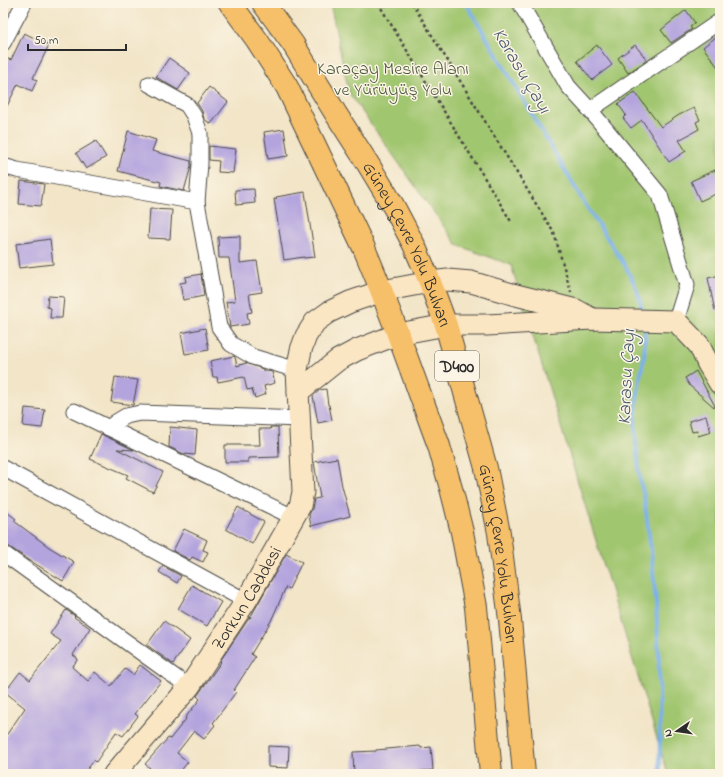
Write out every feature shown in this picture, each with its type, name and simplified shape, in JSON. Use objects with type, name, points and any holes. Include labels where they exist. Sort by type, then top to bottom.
[{"type":"highway","name":"Güney Çevre Yolu Bulvarı","points":[[230,3],[257,40],[287,88],[364,248],[382,291],[439,446],[462,532],[476,607],[491,774]]},
{"type":"highway","name":"Güney Çevre Yolu Bulvarı","points":[[263,3],[293,44],[390,200],[414,245],[446,325],[486,468],[499,533],[510,620],[524,774]]},
{"type":"street","points":[[3,43],[24,3]]},
{"type":"street","points":[[520,3],[568,86],[590,110],[660,195],[687,285],[676,321]]},
{"type":"street","points":[[590,110],[720,21]]},
{"type":"street","points":[[149,84],[187,104],[194,116],[200,133],[200,164],[197,202],[219,326],[231,344],[236,348],[253,357],[297,370]]},
{"type":"street","points":[[3,166],[17,170],[197,202]]},
{"type":"street","name":"Zorkun Caddesi","points":[[114,774],[189,687],[246,601],[300,506],[303,492],[297,370],[301,350],[306,336],[315,322],[329,312],[350,302],[382,291],[448,280],[471,282],[584,314]]},
{"type":"street","points":[[298,392],[338,360],[357,350],[398,334],[446,325],[487,325],[584,314],[676,321],[700,345],[714,363],[720,384]]},
{"type":"street","points":[[74,411],[293,517]]},
{"type":"street","points":[[110,428],[126,416],[140,413],[299,419]]},
{"type":"street","points":[[3,468],[246,601]]},
{"type":"street","points":[[3,553],[189,687]]},
{"type":"path","points":[[378,3],[512,223]]},
{"type":"path","points":[[412,3],[554,233],[584,314]]},
{"type":"green space","name":"Karaçay Mesire Alanı ve Yürüyüş Yolu","points":[[330,3],[720,3],[720,774],[668,774],[511,265],[457,245],[349,93]]},
{"type":"building","points":[[686,10],[695,23],[690,27],[692,29],[671,43],[661,30]]},
{"type":"building","points":[[24,33],[49,45],[33,78],[37,80],[32,91],[18,84],[3,114],[3,57],[11,60]]},
{"type":"building","points":[[720,34],[720,70],[703,47]]},
{"type":"building","points":[[597,45],[612,65],[592,80],[577,61]]},
{"type":"building","points":[[635,45],[647,60],[628,73],[618,58]]},
{"type":"building","points":[[169,58],[190,73],[178,90],[156,77]]},
{"type":"building","points":[[209,87],[228,102],[211,124],[204,119],[202,111],[197,103]]},
{"type":"building","points":[[635,92],[661,127],[679,115],[694,108],[700,120],[696,122],[699,129],[679,140],[686,151],[669,162],[642,120],[631,128],[623,118],[626,115],[618,104]]},
{"type":"building","points":[[284,129],[288,156],[268,159],[264,132]]},
{"type":"building","points":[[128,131],[156,140],[152,151],[191,161],[184,191],[160,186],[161,182],[118,171]]},
{"type":"building","points":[[96,141],[106,157],[86,169],[76,153]]},
{"type":"building","points":[[209,146],[236,149],[233,173],[218,172],[219,161],[209,160]]},
{"type":"building","points":[[715,170],[720,181],[720,192],[700,201],[691,181]]},
{"type":"building","points":[[21,181],[44,184],[41,206],[19,204]]},
{"type":"building","points":[[254,189],[255,203],[236,205],[235,190]]},
{"type":"building","points":[[305,192],[315,257],[284,260],[274,199],[277,198],[276,197]]},
{"type":"building","points":[[150,209],[172,210],[170,239],[148,238]]},
{"type":"building","points":[[240,236],[240,263],[257,261],[262,292],[249,294],[252,312],[247,313],[249,324],[230,327],[226,302],[235,301],[229,258],[219,258],[218,237]]},
{"type":"building","points":[[50,239],[53,264],[19,268],[16,244]]},
{"type":"building","points":[[201,274],[204,296],[183,300],[180,283],[186,282],[185,277]]},
{"type":"building","points":[[720,275],[720,310],[715,311],[708,278]]},
{"type":"building","points":[[48,296],[64,297],[62,318],[50,318],[51,308],[47,307]]},
{"type":"building","points":[[205,328],[209,350],[185,354],[181,333]]},
{"type":"building","points":[[234,356],[237,366],[246,363],[263,369],[263,371],[272,372],[275,383],[264,386],[266,394],[255,398],[252,389],[247,390],[244,377],[218,382],[217,377],[213,377],[210,361]]},
{"type":"building","points":[[696,371],[715,406],[714,407],[690,386],[685,378]]},
{"type":"building","points":[[115,377],[138,380],[133,405],[111,402]]},
{"type":"building","points":[[326,389],[332,420],[318,423],[313,396],[320,390]]},
{"type":"building","points":[[25,408],[45,410],[42,428],[23,426]]},
{"type":"building","points":[[706,416],[711,432],[698,436],[697,431],[692,432],[689,421]]},
{"type":"building","points":[[170,427],[197,430],[195,455],[184,454],[169,447]]},
{"type":"building","points":[[270,427],[278,427],[279,457],[248,458],[248,462],[225,462],[225,445],[260,445],[259,429],[271,429]]},
{"type":"building","points":[[101,434],[134,450],[117,449],[163,472],[153,492],[126,478],[128,475],[90,459]]},
{"type":"building","points":[[337,458],[342,486],[350,516],[311,526],[309,515],[314,499],[320,498],[314,462]]},
{"type":"building","points":[[238,507],[264,522],[252,544],[226,529]]},
{"type":"building","points":[[3,509],[16,519],[14,521],[49,547],[74,562],[63,581],[3,543]]},
{"type":"building","points":[[184,529],[207,540],[203,550],[208,552],[203,562],[192,557],[190,560],[173,551]]},
{"type":"building","points":[[286,554],[302,562],[289,589],[286,587],[271,621],[251,654],[255,657],[234,690],[236,692],[213,723],[215,725],[204,739],[194,731],[177,753],[188,762],[178,774],[144,774],[150,768],[145,764],[168,738],[170,739],[200,699],[197,696],[250,618]]},
{"type":"building","points":[[163,566],[181,576],[177,583],[159,572]]},
{"type":"building","points":[[192,585],[221,602],[207,626],[178,609]]},
{"type":"building","points":[[66,610],[90,628],[73,655],[78,659],[72,667],[88,681],[95,672],[111,686],[125,669],[133,675],[140,665],[161,681],[135,714],[138,716],[123,736],[116,732],[96,762],[94,760],[84,774],[3,774],[3,740],[25,708],[5,692],[20,672],[30,680],[61,641],[50,634]]},
{"type":"building","points":[[164,621],[190,640],[173,664],[147,645]]},
{"type":"building","points":[[268,746],[289,747],[288,768],[268,767]]},
{"type":"building","points":[[420,746],[421,748],[431,747],[433,770],[402,774],[354,774],[353,752]]},
{"type":"waterway","name":"Karasu Çayı","points":[[466,3],[585,204],[626,267],[639,296],[643,315]]},
{"type":"waterway","name":"Karasu Çayı","points":[[645,325],[644,357],[635,422],[640,479],[651,550],[656,603],[659,657],[660,774]]}]
